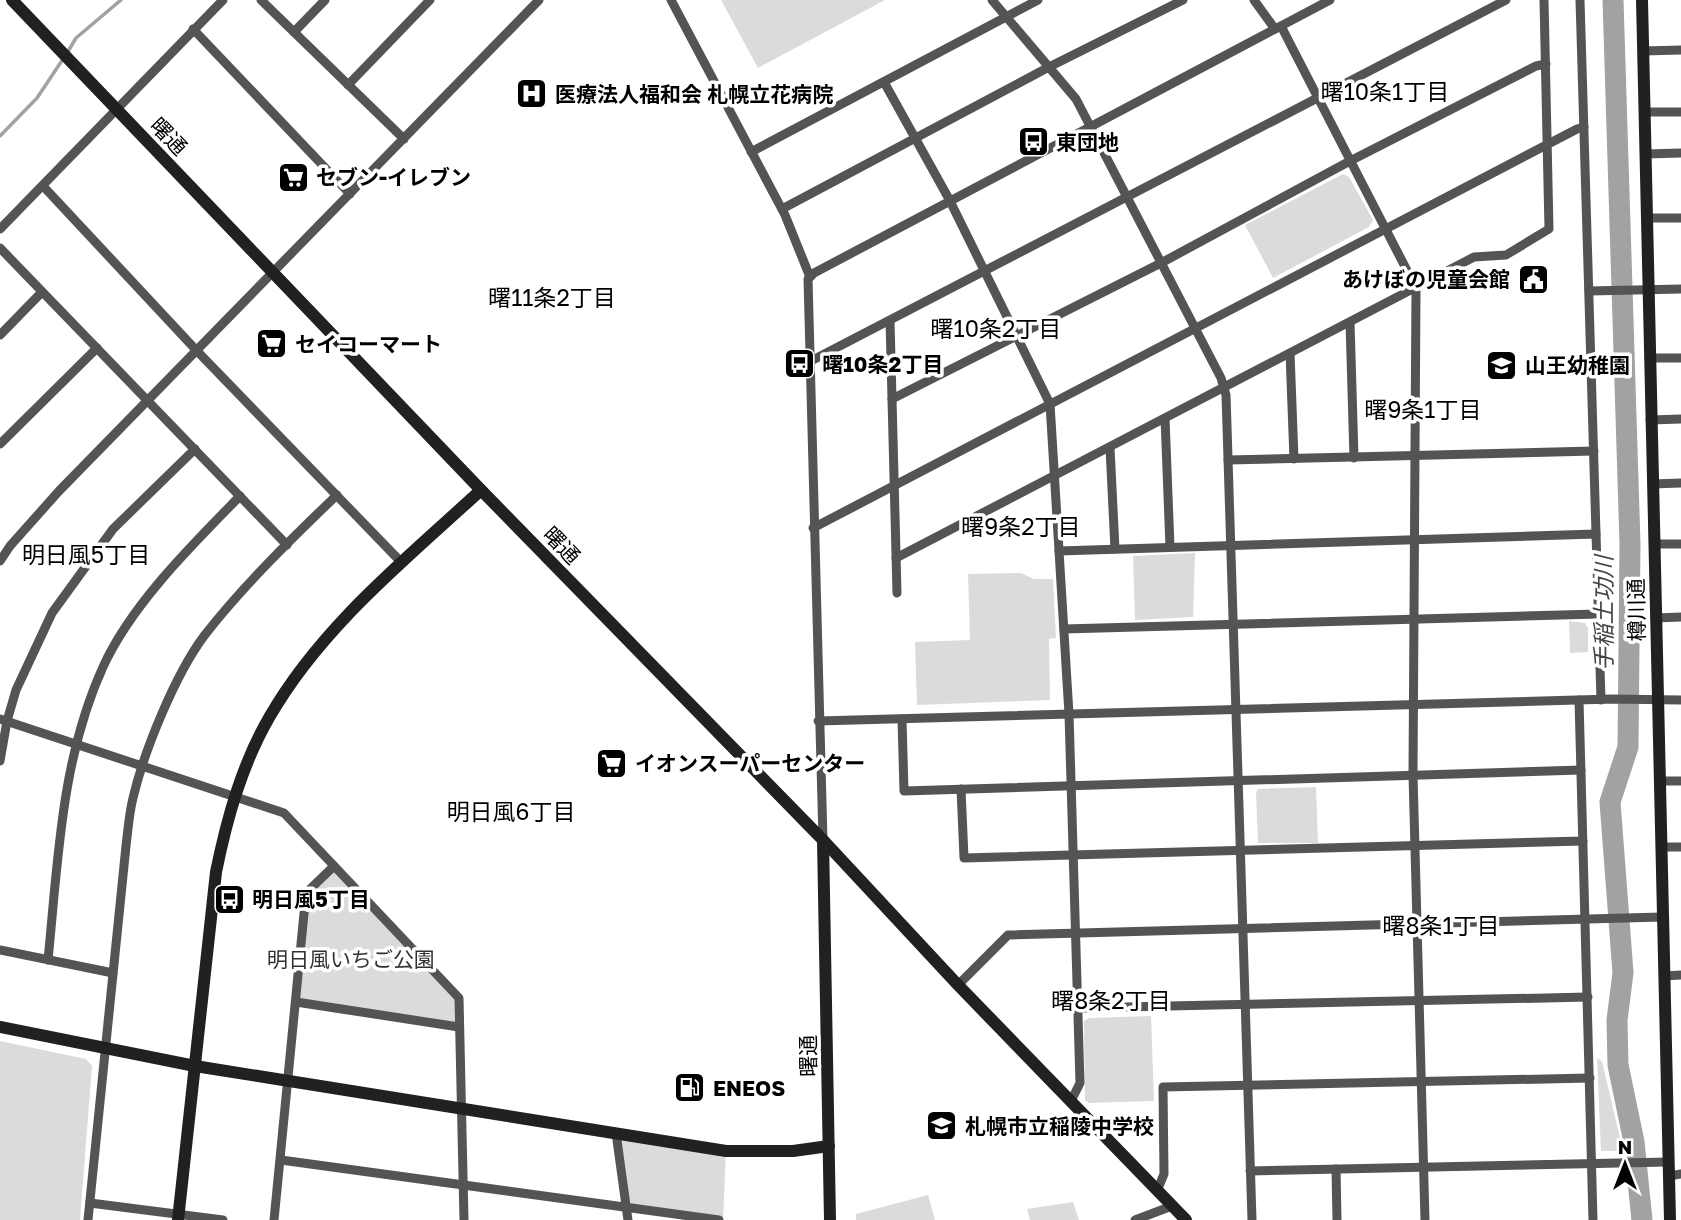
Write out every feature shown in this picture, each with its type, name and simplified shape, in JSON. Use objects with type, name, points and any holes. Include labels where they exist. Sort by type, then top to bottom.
[{"type":"street","name":"曙通","points":[[12,0],[822,840],[830,1220]]},
{"type":"street","points":[[0,229],[223,0]]},
{"type":"street","points":[[261,0],[404,139]]},
{"type":"street","points":[[294,32],[325,0]]},
{"type":"street","points":[[348,85],[430,0]]},
{"type":"street","points":[[0,561],[59,491],[539,0]]},
{"type":"street","points":[[671,0],[782,209],[810,277]]},
{"type":"street","points":[[992,0],[1076,99],[1224,388],[1252,1220]]},
{"type":"street","points":[[751,152],[1038,0]]},
{"type":"street","points":[[782,209],[1049,67],[1183,0]]},
{"type":"street","points":[[1254,0],[1278,27],[1416,288],[1413,775],[1425,1220]]},
{"type":"street","points":[[1186,1220],[822,840],[807,287],[814,273],[949,199],[1330,0]]},
{"type":"street","points":[[809,362],[1506,0]]},
{"type":"street","points":[[896,558],[1474,257],[1506,256],[1549,229],[1544,0]]},
{"type":"street","points":[[1580,0],[1601,700]]},
{"type":"street","name":"樽川通","points":[[1643,0],[1648,218],[1641,290],[1649,358],[1668,1162],[1675,1175],[1670,1220]]},
{"type":"street","points":[[192,29],[350,194]]},
{"type":"street","points":[[1643,51],[1681,50]]},
{"type":"street","points":[[892,399],[1161,263],[1350,161],[1536,66],[1546,64]]},
{"type":"street","points":[[884,82],[949,199],[1050,404],[1069,714],[1078,1008],[1080,1083],[1071,1101]]},
{"type":"street","points":[[1645,112],[1681,112]]},
{"type":"street","points":[[814,527],[1385,228],[1584,127]]},
{"type":"street","points":[[1646,154],[1681,153]]},
{"type":"street","points":[[43,186],[197,351],[402,563]]},
{"type":"street","points":[[1648,218],[1681,218]]},
{"type":"street","points":[[0,248],[287,545]]},
{"type":"street","points":[[1589,291],[1681,289]]},
{"type":"street","points":[[0,335],[42,292]]},
{"type":"street","points":[[890,321],[897,593]]},
{"type":"street","points":[[1350,322],[1354,458]]},
{"type":"street","points":[[0,444],[97,348]]},
{"type":"street","points":[[1290,354],[1294,459]]},
{"type":"street","points":[[1649,358],[1681,358]]},
{"type":"street","points":[[1166,418],[1170,547]]},
{"type":"street","points":[[1650,420],[1681,419]]},
{"type":"street","points":[[1111,448],[1115,549]]},
{"type":"street","points":[[0,761],[3,720],[52,613],[113,529],[195,449]]},
{"type":"street","points":[[1228,460],[1594,451]]},
{"type":"street","points":[[1652,484],[1681,484]]},
{"type":"street","points":[[178,1217],[216,872],[234,797],[257,741],[292,681],[352,612],[481,489]]},
{"type":"street","points":[[88,1220],[127,834],[133,798],[143,766],[163,711],[203,637],[337,495]]},
{"type":"street","points":[[48,960],[65,796],[75,744],[104,666],[123,632],[174,565],[240,496]]},
{"type":"street","points":[[1059,551],[1596,534]]},
{"type":"street","points":[[1654,544],[1681,544]]},
{"type":"street","points":[[1064,628],[1598,614]]},
{"type":"street","points":[[1655,618],[1681,617]]},
{"type":"street","points":[[818,721],[1681,699]]},
{"type":"street","points":[[1579,700],[1593,1220]]},
{"type":"street","points":[[902,719],[904,791],[1581,770]]},
{"type":"street","points":[[3,720],[284,813],[459,998],[464,1220]]},
{"type":"street","points":[[1659,781],[1681,781]]},
{"type":"street","points":[[961,789],[964,859],[1583,841]]},
{"type":"street","points":[[1661,847],[1681,847]]},
{"type":"street","points":[[274,1220],[306,893],[334,866]]},
{"type":"street","points":[[958,985],[1008,935],[1662,917]]},
{"type":"street","points":[[0,950],[113,973]]},
{"type":"street","points":[[1664,976],[1681,975]]},
{"type":"street","points":[[1078,1008],[1588,997]]},
{"type":"street","points":[[296,1002],[459,1027]]},
{"type":"street","points":[[0,1027],[195,1066],[726,1151],[793,1151],[828,1146]]},
{"type":"street","points":[[1157,1191],[1164,1174],[1163,1087],[1590,1078]]},
{"type":"street","points":[[616,1133],[628,1220]]},
{"type":"street","points":[[281,1160],[719,1220]]},
{"type":"street","points":[[1250,1171],[1668,1162]]},
{"type":"street","points":[[1336,1169],[1338,1220]]},
{"type":"street","points":[[90,1203],[178,1217],[223,1220]]},
{"type":"street","points":[[1135,1220],[1172,1206]]},
{"type":"green space","points":[[721,0],[885,0],[758,68]]},
{"type":"green space","points":[[1343,174],[1349,177],[1373,220],[1369,227],[1273,278],[1245,225]]},
{"type":"green space","points":[[1195,553],[1193,617],[1135,620],[1133,556]]},
{"type":"green space","points":[[1021,573],[1034,579],[1053,579],[1056,638],[1049,639],[1050,700],[917,705],[915,642],[970,640],[968,574]]},
{"type":"green space","points":[[1569,621],[1585,623],[1588,628],[1588,652],[1570,653]]},
{"type":"green space","points":[[1316,787],[1318,843],[1258,843],[1258,789]]},
{"type":"green space","name":"明日風いちご公園","points":[[334,866],[459,998],[459,1027],[296,1002],[306,893]]},
{"type":"green space","points":[[1151,1016],[1154,1101],[1089,1103],[1085,1100],[1084,1021],[1089,1018]]},
{"type":"green space","points":[[0,1041],[86,1059],[92,1066],[80,1220],[0,1220]]},
{"type":"green space","points":[[1597,1058],[1602,1061],[1623,1151],[1601,1151]]},
{"type":"green space","points":[[616,1133],[726,1151],[723,1220],[626,1206]]},
{"type":"green space","points":[[928,1195],[935,1220],[856,1220],[856,1214]]},
{"type":"green space","points":[[1073,1202],[1079,1220],[1030,1220],[1027,1209]]},
{"type":"waterway","points":[[67,53],[76,38],[121,0]]},
{"type":"waterway","name":"手稲土功川","points":[[1613,0],[1630,544],[1628,747],[1610,802],[1623,973],[1617,1020],[1618,1065],[1634,1142],[1642,1220]]},
{"type":"waterway","points":[[0,136],[37,98],[63,59]]},
{"type":"place","name":"医療法人福和会 札幌立花病院","points":[[532,94]]},
{"type":"place","name":"東団地","points":[[1033,142]]},
{"type":"place","name":"セブン-イレブン","points":[[293,177]]},
{"type":"place","name":"あけぼの児童会館","points":[[1533,279]]},
{"type":"place","name":"セイコーマート","points":[[272,344]]},
{"type":"place","name":"曙10条2丁目","points":[[799,364]]},
{"type":"place","name":"山王幼稚園","points":[[1502,365]]},
{"type":"place","name":"イオンスーパーセンター","points":[[612,763]]},
{"type":"place","name":"明日風5丁目","points":[[229,899]]},
{"type":"place","name":"ENEOS","points":[[690,1088]]},
{"type":"place","name":"札幌市立稲陵中学校","points":[[942,1126]]},
{"type":"district","name":"曙10条1丁目","points":[[1385,91]]},
{"type":"district","name":"曙11条2丁目","points":[[552,297]]},
{"type":"district","name":"曙10条2丁目","points":[[996,328]]},
{"type":"district","name":"曙9条1丁目","points":[[1423,409]]},
{"type":"district","name":"曙9条2丁目","points":[[1021,526]]},
{"type":"district","name":"明日風5丁目","points":[[86,554]]},
{"type":"district","name":"明日風6丁目","points":[[511,811]]},
{"type":"district","name":"曙8条1丁目","points":[[1441,925]]},
{"type":"district","name":"曙8条2丁目","points":[[1111,1000]]}]
